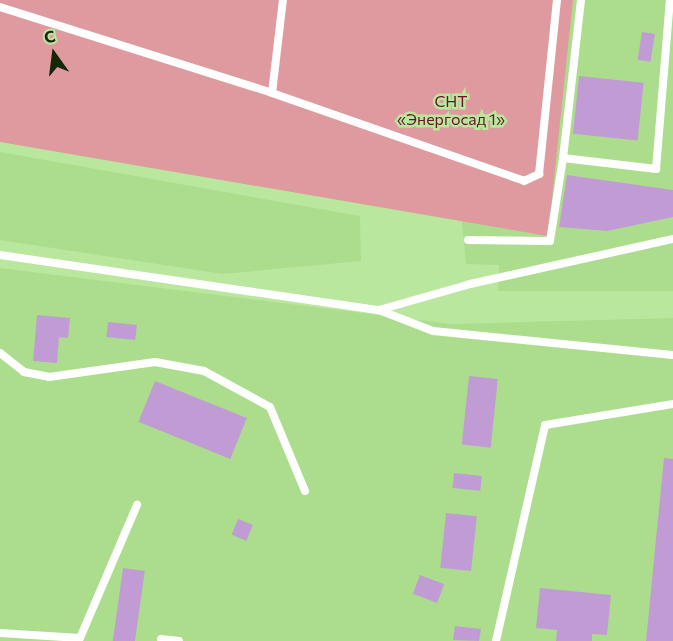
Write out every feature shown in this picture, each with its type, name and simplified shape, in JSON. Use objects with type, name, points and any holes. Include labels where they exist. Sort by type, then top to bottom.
[{"type":"lane","points":[[272,93],[283,0]]},
{"type":"lane","points":[[0,7],[272,93],[524,181],[539,174],[557,0]]},
{"type":"lane","points":[[468,240],[550,242],[563,158],[581,0]]},
{"type":"lane","points":[[563,158],[656,169],[670,0]]},
{"type":"lane","points":[[379,310],[470,284],[673,239]]},
{"type":"lane","points":[[0,255],[379,310],[433,331],[673,355]]},
{"type":"lane","points":[[0,353],[24,372],[49,377],[155,362],[204,371],[270,407],[305,490]]},
{"type":"lane","points":[[496,641],[545,425],[673,404]]},
{"type":"lane","points":[[0,633],[80,638],[136,505]]},
{"type":"lane","points":[[161,639],[179,641]]},
{"type":"shaded area","points":[[572,0],[673,0],[673,291],[498,291],[499,265],[466,264],[462,223]]},
{"type":"shaded area","points":[[0,152],[360,216],[361,261],[223,274],[0,240]]},
{"type":"shaded area","points":[[0,268],[451,324],[673,318],[673,641],[0,641]]},
{"type":"green space","name":"СНТ «Энергосад 1»","points":[[0,0],[573,0],[548,236],[0,142]]},
{"type":"building","points":[[642,32],[655,34],[650,62],[638,60]]},
{"type":"building","points":[[579,76],[644,83],[638,140],[573,134]]},
{"type":"building","points":[[567,175],[673,190],[673,217],[607,231],[559,227]]},
{"type":"building","points":[[37,315],[70,318],[68,338],[59,337],[57,363],[33,361]]},
{"type":"building","points":[[108,322],[137,325],[135,340],[106,337]]},
{"type":"building","points":[[469,376],[498,379],[491,448],[462,445]]},
{"type":"building","points":[[155,381],[247,418],[230,459],[139,422]]},
{"type":"building","points":[[664,458],[673,459],[673,641],[646,641]]},
{"type":"building","points":[[454,473],[482,476],[480,491],[452,488]]},
{"type":"building","points":[[446,513],[477,516],[471,571],[440,568]]},
{"type":"building","points":[[238,519],[253,525],[246,541],[232,535]]},
{"type":"building","points":[[123,568],[145,571],[135,641],[113,641]]},
{"type":"building","points":[[420,575],[444,584],[437,603],[413,594]]},
{"type":"building","points":[[540,588],[611,595],[607,635],[592,634],[592,641],[556,641],[557,630],[536,628]]},
{"type":"building","points":[[455,626],[481,629],[479,641],[453,640]]}]
